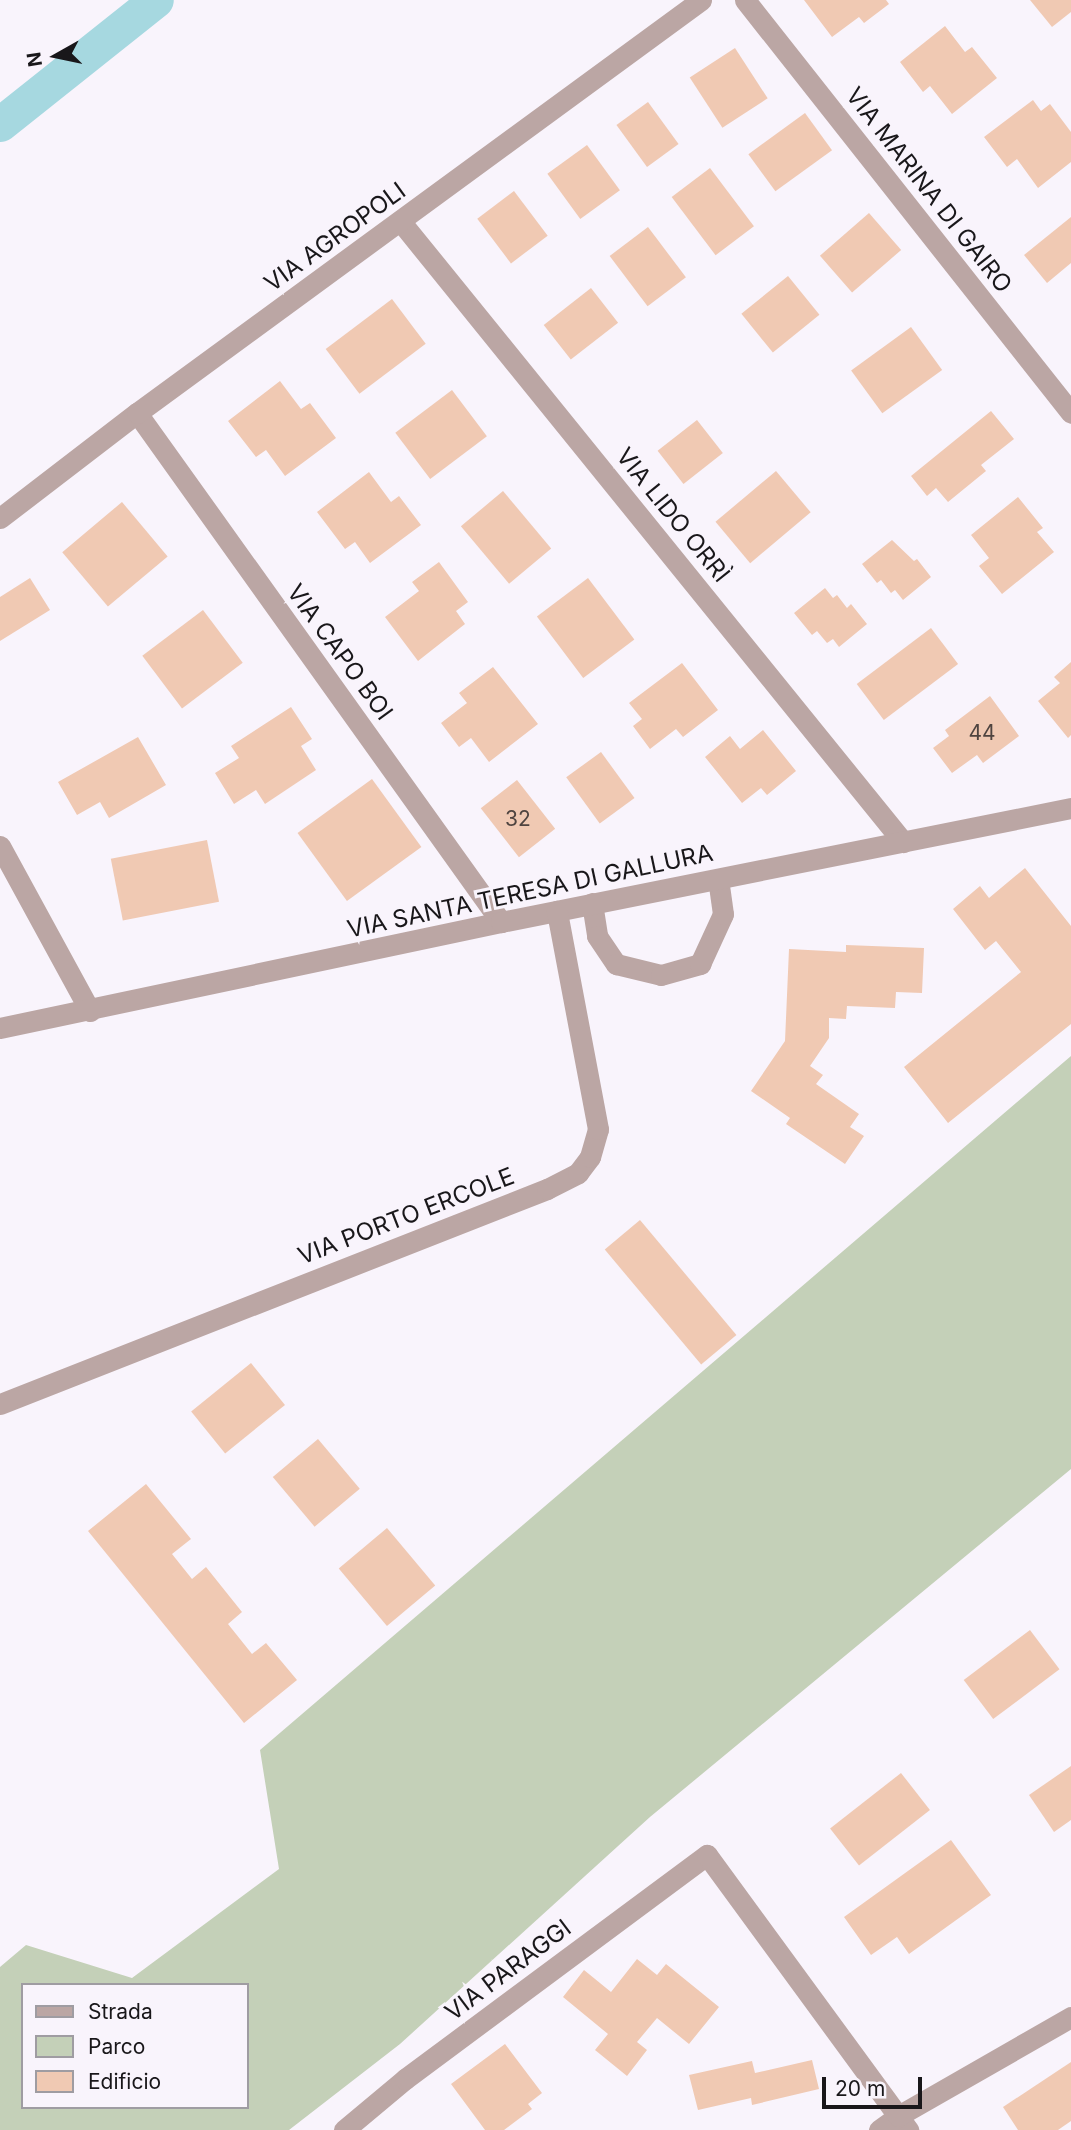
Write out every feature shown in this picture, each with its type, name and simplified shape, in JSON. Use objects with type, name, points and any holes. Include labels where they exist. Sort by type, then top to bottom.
[{"type":"street","name":"VIA AGROPOLI","points":[[0,518],[137,413],[701,0]]},
{"type":"street","name":"VIA MARINA DI GAIRO","points":[[745,0],[1071,414]]},
{"type":"street","name":"VIA LIDO ORRÌ","points":[[401,222],[903,842]]},
{"type":"street","name":"VIA CAPO BOI","points":[[137,413],[501,922]]},
{"type":"street","name":"VIA SANTA TERESA DI GALLURA","points":[[0,1028],[501,922],[1071,808]]},
{"type":"street","points":[[0,846],[90,1011]]},
{"type":"street","points":[[592,904],[597,936],[616,964],[661,975],[700,964],[723,914],[718,880]]},
{"type":"street","name":"VIA PORTO ERCOLE","points":[[0,1404],[547,1189],[578,1173],[595,1145],[596,1107],[556,911]]},
{"type":"street","name":"VIA PARAGGI","points":[[344,2130],[405,2079],[707,1854],[903,2123]]},
{"type":"street","points":[[879,2130],[903,2123],[1071,2017]]},
{"type":"green space","points":[[1071,1056],[1071,1469],[650,1817],[400,2044],[289,2130],[0,2130],[0,1967],[26,1945],[132,1978],[279,1869],[260,1750]]},
{"type":"building","points":[[804,0],[886,0],[889,4],[864,23],[859,17],[832,37]]},
{"type":"building","points":[[1030,0],[1071,0],[1071,12],[1052,27]]},
{"type":"building","points":[[945,26],[965,52],[972,47],[997,78],[952,114],[930,86],[923,92],[900,62]]},
{"type":"building","points":[[735,48],[768,98],[722,128],[690,77]]},
{"type":"building","points":[[1033,100],[1041,111],[1050,104],[1071,132],[1071,162],[1038,188],[1017,159],[1007,167],[984,137]]},
{"type":"building","points":[[648,102],[679,144],[647,167],[616,125]]},
{"type":"building","points":[[805,113],[832,150],[775,191],[748,154]]},
{"type":"building","points":[[587,145],[620,190],[580,219],[547,174]]},
{"type":"building","points":[[710,168],[754,226],[716,255],[672,197]]},
{"type":"building","points":[[514,191],[548,236],[511,263],[477,219]]},
{"type":"building","points":[[869,213],[901,250],[852,293],[820,256]]},
{"type":"building","points":[[1071,217],[1071,263],[1047,283],[1024,255]]},
{"type":"building","points":[[648,227],[686,277],[648,306],[610,256]]},
{"type":"building","points":[[788,276],[819,315],[773,353],[741,314]]},
{"type":"building","points":[[591,288],[618,323],[571,360],[544,325]]},
{"type":"building","points":[[392,299],[426,344],[359,394],[326,349]]},
{"type":"building","points":[[911,327],[942,370],[882,413],[851,370]]},
{"type":"building","points":[[280,381],[301,409],[310,403],[336,438],[285,476],[266,450],[256,457],[228,421]]},
{"type":"building","points":[[452,390],[487,436],[430,479],[395,433]]},
{"type":"building","points":[[991,411],[1014,439],[981,465],[986,471],[948,502],[936,488],[927,496],[911,476]]},
{"type":"building","points":[[697,420],[723,453],[683,484],[658,451]]},
{"type":"building","points":[[776,471],[811,512],[750,563],[715,522]]},
{"type":"building","points":[[369,472],[391,502],[399,496],[421,525],[370,563],[355,542],[345,549],[317,512]]},
{"type":"building","points":[[503,491],[551,548],[509,584],[461,526]]},
{"type":"building","points":[[1018,497],[1043,528],[1037,532],[1054,552],[1002,594],[979,566],[989,558],[971,535]]},
{"type":"building","points":[[122,502],[168,556],[108,607],[62,552]]},
{"type":"building","points":[[892,540],[914,561],[917,559],[931,577],[903,600],[895,590],[891,593],[881,580],[877,583],[862,564]]},
{"type":"building","points":[[439,562],[468,602],[456,611],[465,624],[418,661],[385,617],[419,591],[412,582]]},
{"type":"building","points":[[30,578],[50,610],[0,641],[0,597]]},
{"type":"building","points":[[588,578],[634,639],[583,678],[537,617]]},
{"type":"building","points":[[825,588],[833,598],[837,595],[847,608],[851,604],[867,624],[839,647],[833,639],[827,643],[817,631],[812,635],[794,613]]},
{"type":"building","points":[[203,610],[243,663],[182,708],[142,656]]},
{"type":"building","points":[[931,628],[958,664],[884,720],[857,684]]},
{"type":"building","points":[[1071,662],[1071,735],[1068,738],[1038,701],[1060,683],[1054,677]]},
{"type":"building","points":[[682,663],[718,710],[683,737],[676,729],[650,749],[633,726],[642,719],[629,703]]},
{"type":"building","points":[[493,667],[538,724],[489,762],[471,738],[459,747],[441,723],[467,703],[459,693]]},
{"type":"building","points":[[990,696],[1019,736],[983,763],[977,755],[952,773],[933,748],[949,736],[945,730]]},
{"type":"building","points":[[291,707],[312,739],[301,746],[316,770],[265,804],[256,790],[234,804],[215,773],[239,758],[231,746]]},
{"type":"building","points":[[763,730],[796,771],[767,795],[761,788],[742,803],[705,757],[730,736],[740,749]]},
{"type":"building","points":[[138,737],[166,785],[109,818],[100,802],[77,815],[58,782]]},
{"type":"building","points":[[601,752],[635,798],[600,823],[566,777]]},
{"type":"building","points":[[372,779],[421,847],[347,901],[298,833]]},
{"type":"building","points":[[517,780],[555,829],[519,857],[481,808]]},
{"type":"building","points":[[207,840],[219,902],[123,921],[111,859]]},
{"type":"building","points":[[1025,868],[1071,926],[1071,1024],[948,1123],[904,1067],[1021,972],[996,941],[985,950],[953,909],[980,886],[989,898]]},
{"type":"building","points":[[846,945],[924,948],[922,993],[896,992],[895,1008],[847,1006],[846,1019],[829,1018],[829,1038],[810,1066],[823,1075],[816,1084],[859,1114],[850,1127],[864,1136],[845,1164],[786,1124],[790,1118],[751,1091],[785,1041],[789,949],[846,952]]},
{"type":"building","points":[[640,1220],[736,1335],[701,1364],[605,1250]]},
{"type":"building","points":[[251,1363],[285,1405],[225,1453],[191,1411]]},
{"type":"building","points":[[318,1439],[360,1489],[315,1527],[273,1477]]},
{"type":"building","points":[[146,1484],[191,1539],[172,1554],[192,1579],[206,1567],[242,1612],[228,1624],[252,1654],[266,1643],[297,1680],[244,1723],[88,1531]]},
{"type":"building","points":[[387,1528],[435,1585],[387,1626],[339,1568]]},
{"type":"building","points":[[1030,1630],[1059,1669],[993,1719],[964,1680]]},
{"type":"building","points":[[1071,1766],[1071,1820],[1054,1832],[1029,1795]]},
{"type":"building","points":[[901,1773],[930,1810],[859,1865],[830,1828]]},
{"type":"building","points":[[951,1840],[991,1895],[909,1954],[897,1937],[871,1955],[844,1917]]},
{"type":"building","points":[[637,1959],[657,1975],[666,1964],[719,2007],[689,2044],[657,2018],[637,2042],[647,2050],[627,2076],[595,2050],[608,2034],[563,1997],[584,1970],[611,1992]]},
{"type":"building","points":[[505,2044],[542,2093],[528,2104],[532,2109],[504,2130],[485,2130],[451,2084]]},
{"type":"building","points":[[812,2060],[819,2089],[752,2105],[751,2098],[698,2110],[689,2075],[752,2061],[755,2073]]},
{"type":"building","points":[[1071,2062],[1071,2121],[1058,2130],[1018,2130],[1003,2107]]},
{"type":"waterway","points":[[0,124],[156,0]]}]
